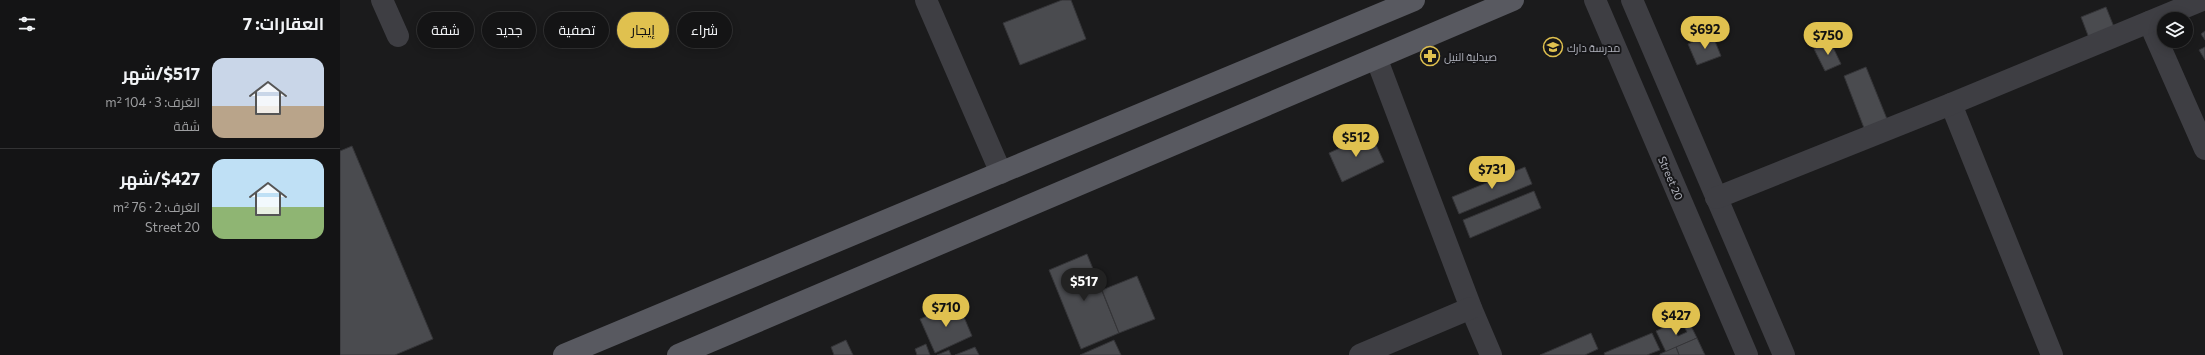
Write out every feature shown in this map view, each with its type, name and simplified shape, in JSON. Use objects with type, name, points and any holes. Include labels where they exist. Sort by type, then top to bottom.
[{"type":"main road","points":[[564,355],[605,346],[1001,173],[1414,0]]},
{"type":"main road","points":[[683,354],[1376,60],[1513,0]]},
{"type":"street","points":[[382,0],[398,36]]},
{"type":"street","points":[[926,0],[1001,173]]},
{"type":"street","name":"Street 20","points":[[1596,0],[1747,355]]},
{"type":"street","points":[[1632,0],[1784,355]]},
{"type":"street","points":[[1716,198],[1951,104],[2202,0]]},
{"type":"street","points":[[2149,22],[2205,149]]},
{"type":"street","points":[[1376,60],[1471,308],[1491,355]]},
{"type":"street","points":[[1951,104],[2052,355]]},
{"type":"street","points":[[1360,355],[1471,308]]},
{"type":"building","points":[[1062,0],[1071,0],[1086,39],[1020,65],[1003,23]]},
{"type":"building","points":[[2106,7],[2114,27],[2089,38],[2081,17]]},
{"type":"building","points":[[2205,31],[2205,40],[2201,34]]},
{"type":"building","points":[[1712,34],[1721,56],[1697,65],[1688,44]]},
{"type":"building","points":[[1830,41],[1841,64],[1825,71],[1814,49]]},
{"type":"building","points":[[2205,47],[2205,60],[2199,50]]},
{"type":"building","points":[[1866,67],[1887,119],[1864,128],[1844,76]]},
{"type":"building","points":[[1371,134],[1384,162],[1342,182],[1329,153]]},
{"type":"building","points":[[352,146],[433,339],[395,355],[340,355],[340,151]]},
{"type":"building","points":[[1525,167],[1532,184],[1459,214],[1452,197]]},
{"type":"building","points":[[1534,191],[1541,208],[1470,238],[1463,220]]},
{"type":"building","points":[[1087,254],[1119,333],[1081,349],[1049,270]]},
{"type":"building","points":[[1137,276],[1155,319],[1119,333],[1102,290]]},
{"type":"building","points":[[958,303],[972,336],[935,353],[920,319]]},
{"type":"building","points":[[1688,320],[1697,338],[1666,352],[1656,331],[1672,324],[1678,336],[1687,332],[1682,323]]},
{"type":"building","points":[[1591,333],[1598,349],[1585,355],[1540,355]]},
{"type":"building","points":[[1652,333],[1660,350],[1647,355],[1605,355],[1604,353]]},
{"type":"building","points":[[1697,338],[1705,355],[1679,355],[1676,347]]},
{"type":"building","points":[[846,340],[853,355],[834,355],[831,347]]},
{"type":"building","points":[[1114,340],[1121,355],[1080,355]]},
{"type":"building","points":[[926,344],[930,355],[917,355],[915,349]]},
{"type":"building","points":[[975,347],[979,355],[955,355]]},
{"type":"building","points":[[1676,347],[1679,355],[1660,355],[1660,354]]},
{"type":"building","points":[[949,350],[951,355],[937,355]]},
{"type":"place","name":"مدرسة دارك","points":[[1553,47]]},
{"type":"place","name":"صيدلية النيل","points":[[1430,56]]}]
